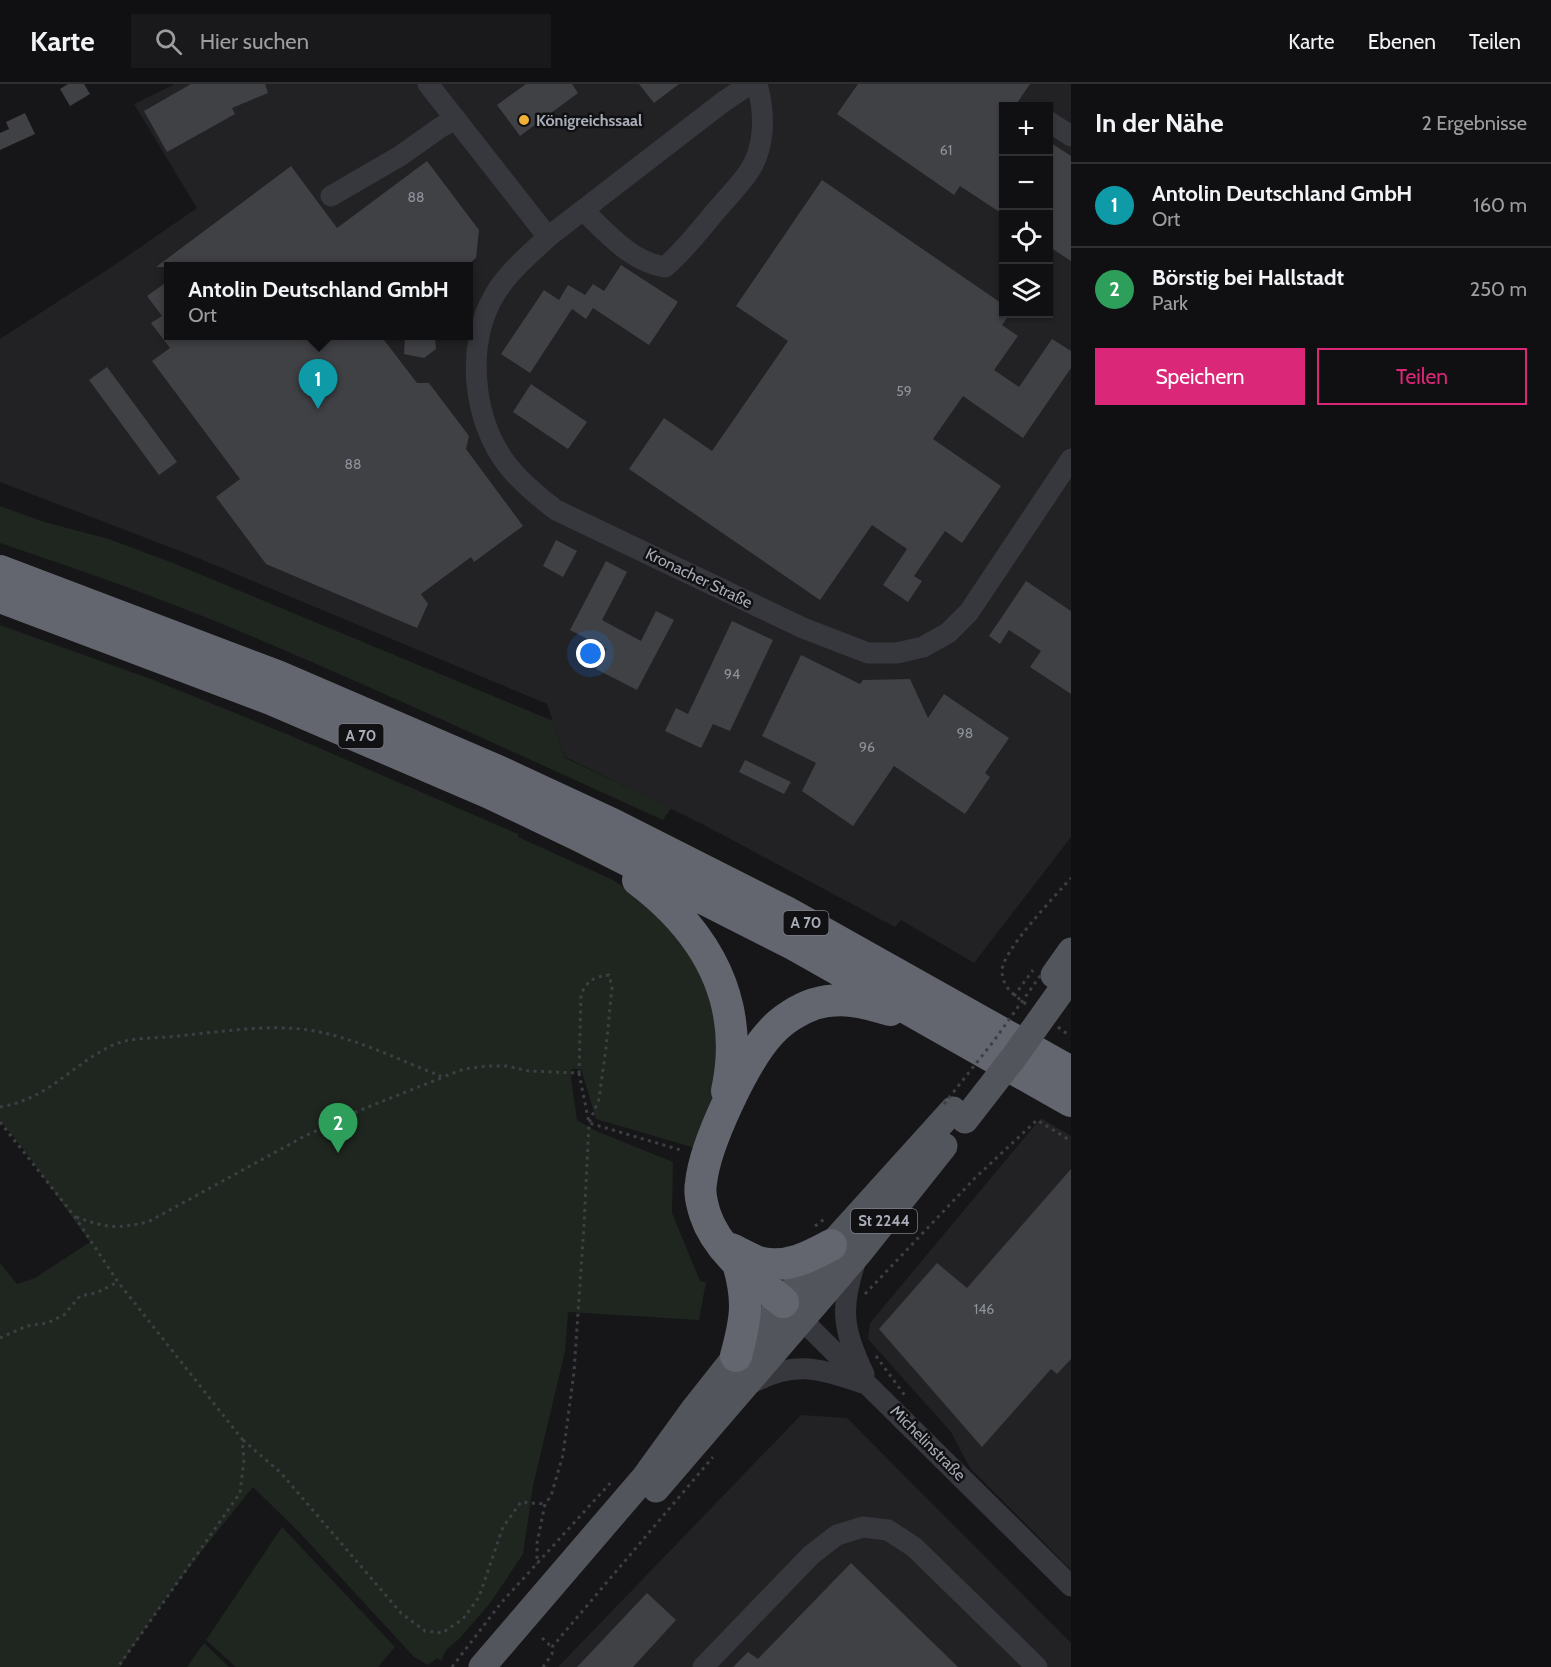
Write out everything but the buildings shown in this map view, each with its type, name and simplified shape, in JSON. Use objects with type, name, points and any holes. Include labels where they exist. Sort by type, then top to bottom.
[{"type":"highway","name":"A 70","points":[[0,571],[277,676],[500,772],[612,824],[786,912],[1071,1072]]},
{"type":"highway","name":"A 70","points":[[0,597],[272,699],[447,774],[576,834],[795,945],[1071,1101]]},
{"type":"highway","points":[[576,834],[670,906],[696,936],[715,969],[723,987],[732,1032],[733,1050],[723,1113],[704,1165],[700,1182],[700,1197],[712,1230],[731,1255],[792,1311]]},
{"type":"highway","points":[[723,1113],[763,1041],[786,1019],[812,1005],[842,999],[865,1002],[955,1034]]},
{"type":"highway","points":[[996,1030],[1043,1041],[1071,1056]]},
{"type":"highway","points":[[731,1255],[762,1263],[791,1263],[845,1250]]},
{"type":"highway","points":[[731,1255],[745,1289],[746,1316],[736,1356]]},
{"type":"main road","name":"St 2244","points":[[498,1667],[741,1389],[792,1311],[845,1250],[954,1111],[1001,1050],[1071,951]]},
{"type":"main road","name":"St 2244","points":[[482,1667],[645,1477],[694,1408],[736,1356],[792,1311]]},
{"type":"street","points":[[428,84],[548,237]]},
{"type":"street","points":[[583,210],[623,248],[652,265],[665,267],[681,253],[749,172],[759,146],[764,121],[762,106],[749,85]]},
{"type":"street","name":"Kronacher Straße","points":[[749,85],[548,237],[522,261],[495,294],[481,329],[476,369],[480,400],[489,434],[508,466],[533,492],[556,510],[803,628],[868,653],[897,653],[923,647],[948,633],[969,612],[1071,459]]},
{"type":"street","points":[[331,196],[400,156],[441,127],[456,120]]},
{"type":"street","points":[[1053,124],[1071,136]]},
{"type":"street","points":[[845,1250],[846,1316],[851,1343],[869,1385]]},
{"type":"street","name":"Michelinstraße","points":[[792,1311],[1071,1586]]},
{"type":"street","points":[[741,1389],[770,1373],[794,1368],[814,1369],[869,1385]]},
{"type":"street","points":[[703,1667],[812,1555],[837,1535],[862,1527],[888,1530],[914,1547],[1037,1667]]},
{"type":"path","points":[[1031,1007],[1005,987],[1001,970],[1008,954],[1071,878]]},
{"type":"path","points":[[1014,996],[1054,974]]},
{"type":"path","points":[[954,1111],[993,1042],[1054,974]]},
{"type":"path","points":[[537,1564],[537,1543],[545,1504],[551,1496],[563,1455],[574,1372],[589,1123],[579,1073],[581,994],[586,984],[592,979],[609,975],[612,987],[606,1048],[598,1099],[589,1123]]},
{"type":"path","points":[[1056,1025],[1070,1036]]},
{"type":"path","points":[[0,1107],[18,1104],[45,1090],[108,1047],[131,1040],[258,1028],[302,1029],[336,1036],[443,1077]]},
{"type":"path","points":[[75,1217],[105,1227],[125,1227],[148,1222],[303,1137],[358,1111],[464,1070],[487,1065],[507,1066],[529,1071],[579,1073]]},
{"type":"path","points":[[864,1295],[975,1178],[1036,1120],[1071,1140]]},
{"type":"path","points":[[0,1122],[75,1217],[118,1282],[242,1438],[281,1473],[401,1614],[425,1631],[442,1633],[463,1619],[479,1597],[503,1527],[521,1502],[545,1504]]},
{"type":"path","points":[[589,1123],[682,1150]]},
{"type":"path","points":[[0,1338],[27,1326],[56,1319],[64,1315],[80,1296],[96,1293],[118,1282]]},
{"type":"path","points":[[875,1355],[907,1399]]},
{"type":"path","points":[[118,1667],[240,1493],[244,1460],[242,1438]]},
{"type":"path","points":[[543,1667],[552,1654],[552,1647],[719,1449]]},
{"type":"path","points":[[452,1667],[501,1603],[619,1474]]},
{"type":"path","points":[[542,1638],[552,1647]]},
{"type":"shaded area","points":[[175,84],[1071,84],[1071,837],[974,963],[901,920],[895,927],[702,824],[565,757],[547,704],[198,558],[0,482],[0,339],[197,208],[134,104]]},
{"type":"shaded area","points":[[0,506],[44,522],[109,539],[173,563],[553,721],[565,758],[671,808],[663,820],[239,631],[150,596],[0,543]]},
{"type":"shaded area","points":[[0,625],[151,679],[289,735],[518,834],[518,837],[613,880],[671,924],[705,975],[720,1035],[713,1102],[695,1148],[596,1119],[581,1069],[571,1069],[577,1120],[596,1131],[673,1162],[672,1213],[700,1281],[706,1282],[699,1320],[568,1312],[565,1351],[533,1486],[523,1554],[491,1602],[460,1638],[446,1650],[441,1661],[437,1658],[428,1665],[414,1657],[299,1532],[253,1487],[167,1597],[120,1667],[0,1667],[0,1263],[17,1284],[35,1278],[90,1242],[19,1143],[0,1121]]},
{"type":"shaded area","points":[[1041,1118],[1071,1136],[1071,1570],[970,1468],[951,1432],[868,1339],[870,1323]]},
{"type":"shaded area","points":[[801,1415],[847,1418],[1071,1643],[1071,1667],[558,1667]]},
{"type":"shaded area","points":[[282,1527],[395,1647],[378,1667],[236,1667],[206,1640]]},
{"type":"shaded area","points":[[204,1643],[229,1667],[187,1667]]},
{"type":"place","name":"Königreichssaal","points":[[524,120]]},
{"type":"place","name":"Antolin Deutschland GmbH","points":[[318,409]]},
{"type":"place","name":"Börstig bei Hallstadt","points":[[338,1153]]}]
